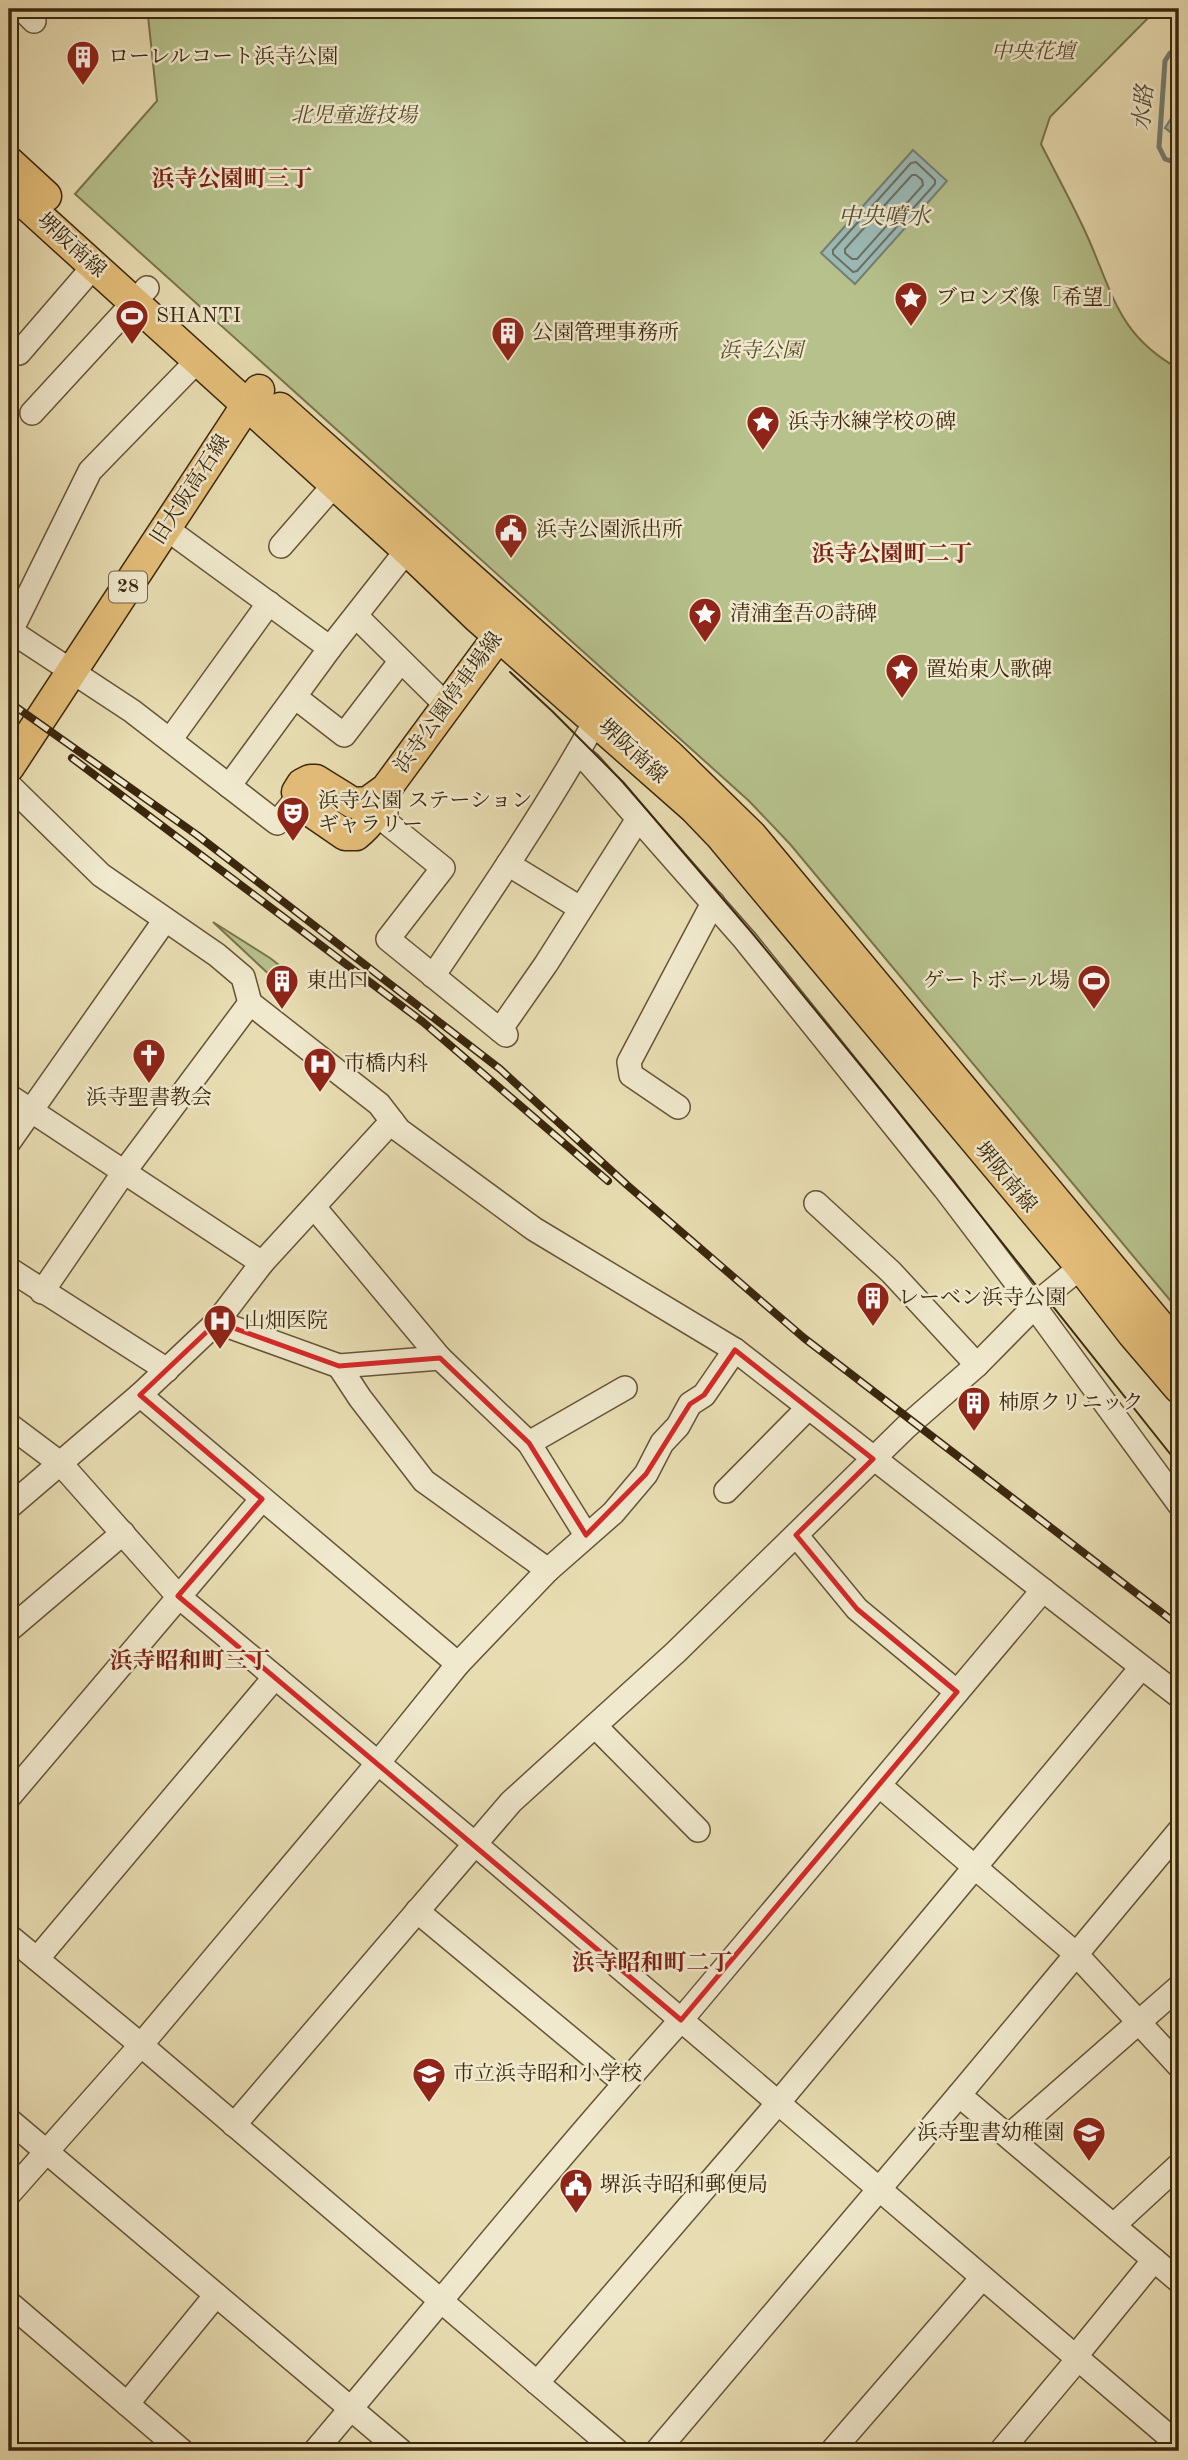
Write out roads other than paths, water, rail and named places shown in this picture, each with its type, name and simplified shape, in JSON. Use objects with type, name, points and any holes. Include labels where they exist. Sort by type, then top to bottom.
[{"type":"main road","name":"堺阪南線","points":[[9,162],[140,296],[197,361],[253,398],[334,485],[407,550],[678,764],[752,836],[1090,1259],[1132,1333],[1179,1388]]},
{"type":"main road","name":"堺阪南線","points":[[9,189],[94,267],[140,296],[506,626],[596,720],[686,800],[719,834],[1090,1259],[1179,1349]]},
{"type":"main road","name":"旧大阪高石線","points":[[9,767],[253,398]]},
{"type":"main road","name":"浜寺公園停車場線","points":[[298,798],[306,809],[345,835],[356,835],[381,806],[386,789],[506,626]]},
{"type":"street","points":[[9,346],[19,354],[94,267]]},
{"type":"street","points":[[32,413],[140,296]]},
{"type":"street","points":[[197,361],[90,471],[10,631],[132,711],[277,823],[298,798]]},
{"type":"street","points":[[281,545],[334,485]]},
{"type":"street","points":[[167,529],[330,648]]},
{"type":"street","points":[[229,786],[330,648],[407,550]]},
{"type":"street","points":[[170,740],[269,603]]},
{"type":"street","points":[[356,616],[446,705]]},
{"type":"street","points":[[295,697],[344,735],[400,662]]},
{"type":"street","points":[[433,976],[508,864],[578,754],[596,720]]},
{"type":"street","points":[[578,754],[590,764],[745,940],[928,1168],[1034,1306],[1179,1504]]},
{"type":"street","points":[[9,785],[101,875],[216,955],[243,977],[250,1003],[379,1104],[399,1130],[534,1229],[735,1350],[1179,1696]]},
{"type":"street","points":[[386,789],[386,822],[443,868],[388,939],[503,1032],[638,818]]},
{"type":"street","points":[[508,864],[580,908]]},
{"type":"street","points":[[678,1107],[631,1075],[629,1062],[713,903]]},
{"type":"street","points":[[9,1142],[165,920]]},
{"type":"street","points":[[42,1292],[124,1172],[250,1003]]},
{"type":"street","points":[[9,1096],[262,1263]]},
{"type":"street","points":[[9,1507],[140,1395],[217,1322],[262,1263],[392,1121]]},
{"type":"street","points":[[816,1203],[891,1272],[977,1365]]},
{"type":"street","points":[[314,1207],[440,1358],[529,1443],[586,1535]]},
{"type":"street","points":[[234,2125],[511,1802],[676,1652],[873,1459],[977,1365],[1034,1306],[1090,1259]]},
{"type":"street","points":[[9,1269],[167,1370]]},
{"type":"street","points":[[217,1322],[339,1366],[440,1358]]},
{"type":"street","points":[[9,2194],[141,2046],[458,1664],[548,1570],[613,1513],[646,1474],[662,1443],[678,1426],[690,1404],[704,1395],[735,1350]]},
{"type":"street","points":[[339,1366],[360,1398],[424,1481],[548,1570]]},
{"type":"street","points":[[529,1443],[625,1388]]},
{"type":"street","points":[[140,1395],[458,1664]]},
{"type":"street","points":[[726,1491],[808,1408]]},
{"type":"street","points":[[9,1424],[61,1464],[178,1596],[475,1844],[1179,2444],[1172,2451]]},
{"type":"street","points":[[9,1797],[262,1499]]},
{"type":"street","points":[[9,1630],[123,1533]]},
{"type":"street","points":[[796,1535],[857,1609],[957,1692]]},
{"type":"street","points":[[315,2451],[1043,1591]]},
{"type":"street","points":[[537,2383],[778,2103],[1142,1668]]},
{"type":"street","points":[[37,1959],[275,1677]]},
{"type":"street","points":[[595,1726],[698,1830]]},
{"type":"street","points":[[879,1785],[1076,1954],[1179,2066]]},
{"type":"street","points":[[657,2451],[960,2095],[1179,1831]]},
{"type":"street","points":[[417,1911],[624,2083]]},
{"type":"street","points":[[9,1936],[617,2451]]},
{"type":"street","points":[[1010,2136],[1179,1987]]},
{"type":"street","points":[[960,2095],[1179,2281]]},
{"type":"street","points":[[9,2120],[401,2451]]},
{"type":"street","points":[[1114,2225],[1179,2165]]},
{"type":"street","points":[[1001,2451],[1154,2260]]},
{"type":"street","points":[[832,2451],[982,2278]]},
{"type":"street","points":[[127,2404],[216,2295]]},
{"type":"street","points":[[9,2303],[175,2449]]},
{"type":"water","points":[[1179,71],[1179,139],[1165,128],[1177,109],[1173,84]]},
{"type":"water","name":"中央噴水","points":[[913,150],[947,181],[855,284],[821,253]]},
{"type":"waterway","name":"水路","points":[[1179,50],[1170,53],[1165,61],[1159,147],[1165,159],[1179,159]]},
{"type":"tram line","points":[[510,672],[623,782],[753,934],[1179,1465]]},
{"type":"railway","points":[[9,702],[197,835],[500,1069],[627,1185],[804,1338],[1179,1626]]},
{"type":"railway","points":[[72,758],[423,1022],[608,1181]]},
{"type":"place","name":"ローレルコート浜寺公園","points":[[83,87]]},
{"type":"place","name":"ブロンズ像「希望」","points":[[911,328]]},
{"type":"place","name":"SHANTI","points":[[132,346]]},
{"type":"place","name":"公園管理事務所","points":[[508,363]]},
{"type":"place","name":"浜寺水練学校の碑","points":[[763,452]]},
{"type":"place","name":"浜寺公園派出所","points":[[511,560]]},
{"type":"place","name":"清浦奎吾の詩碑","points":[[705,644]]},
{"type":"place","name":"置始東人歌碑","points":[[902,700]]},
{"type":"place","name":"浜寺公園 ステーション ギャラリー","points":[[293,843]]},
{"type":"place","name":"東出口","points":[[282,1011]]},
{"type":"place","name":"ゲートボール場","points":[[1094,1011]]},
{"type":"place","name":"浜寺聖書教会","points":[[149,1085]]},
{"type":"place","name":"市橋内科","points":[[320,1094]]},
{"type":"place","name":"レーベン浜寺公園","points":[[873,1328]]},
{"type":"place","name":"山畑医院","points":[[220,1351]]},
{"type":"place","name":"柿原クリニック","points":[[974,1433]]},
{"type":"place","name":"市立浜寺昭和小学校","points":[[429,2104]]},
{"type":"place","name":"浜寺聖書幼稚園","points":[[1089,2163]]},
{"type":"place","name":"堺浜寺昭和郵便局","points":[[576,2215]]},
{"type":"district","name":"浜寺公園町三丁","points":[[232,179]]},
{"type":"district","name":"浜寺公園町二丁","points":[[892,554]]},
{"type":"district","name":"浜寺昭和町三丁","points":[[190,1661]]},
{"type":"district","name":"浜寺昭和町二丁","points":[[652,1963]]},
{"type":"park label","name":"中央花壇","points":[[1033,52]]},
{"type":"park label","name":"北児童遊技場","points":[[354,116]]},
{"type":"park label","name":"浜寺公園","points":[[761,351]]}]
